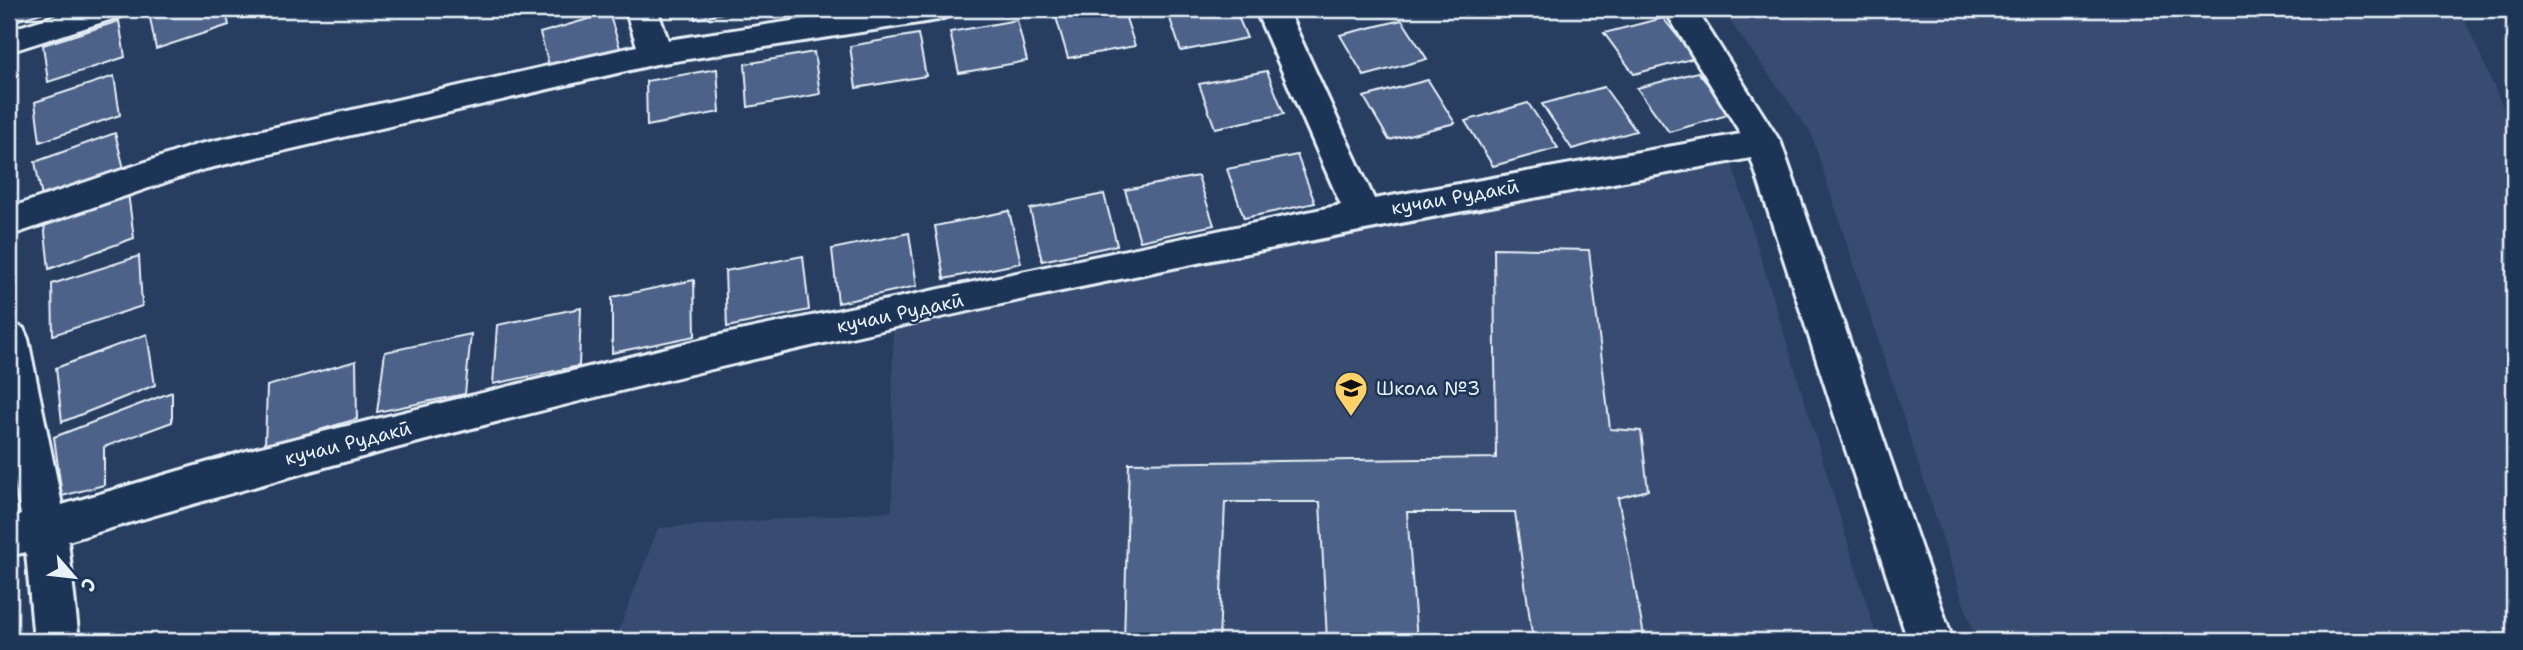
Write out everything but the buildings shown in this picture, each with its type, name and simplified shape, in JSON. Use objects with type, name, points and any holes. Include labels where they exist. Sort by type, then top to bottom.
[{"type":"street","points":[[9,41],[111,9]]},
{"type":"street","points":[[642,9],[656,53]]},
{"type":"street","points":[[9,222],[196,158],[656,53],[938,9]]},
{"type":"street","points":[[1271,9],[1363,214]]},
{"type":"street","points":[[1680,9],[1764,143],[1931,641]]},
{"type":"street","name":"кучаи Рудакӣ","points":[[27,533],[257,466],[716,352],[1363,214],[1764,143]]},
{"type":"street","points":[[9,339],[27,533],[56,641]]},
{"type":"shaded area","points":[[1721,9],[2460,9],[2514,132],[2514,641],[1976,641],[1811,133]]},
{"type":"shaded area","name":"Школа №3","points":[[1731,160],[1878,641],[615,641],[658,528],[892,511],[893,324],[1337,230]]},
{"type":"place","name":"Школа №3","points":[[1351,418]]}]
